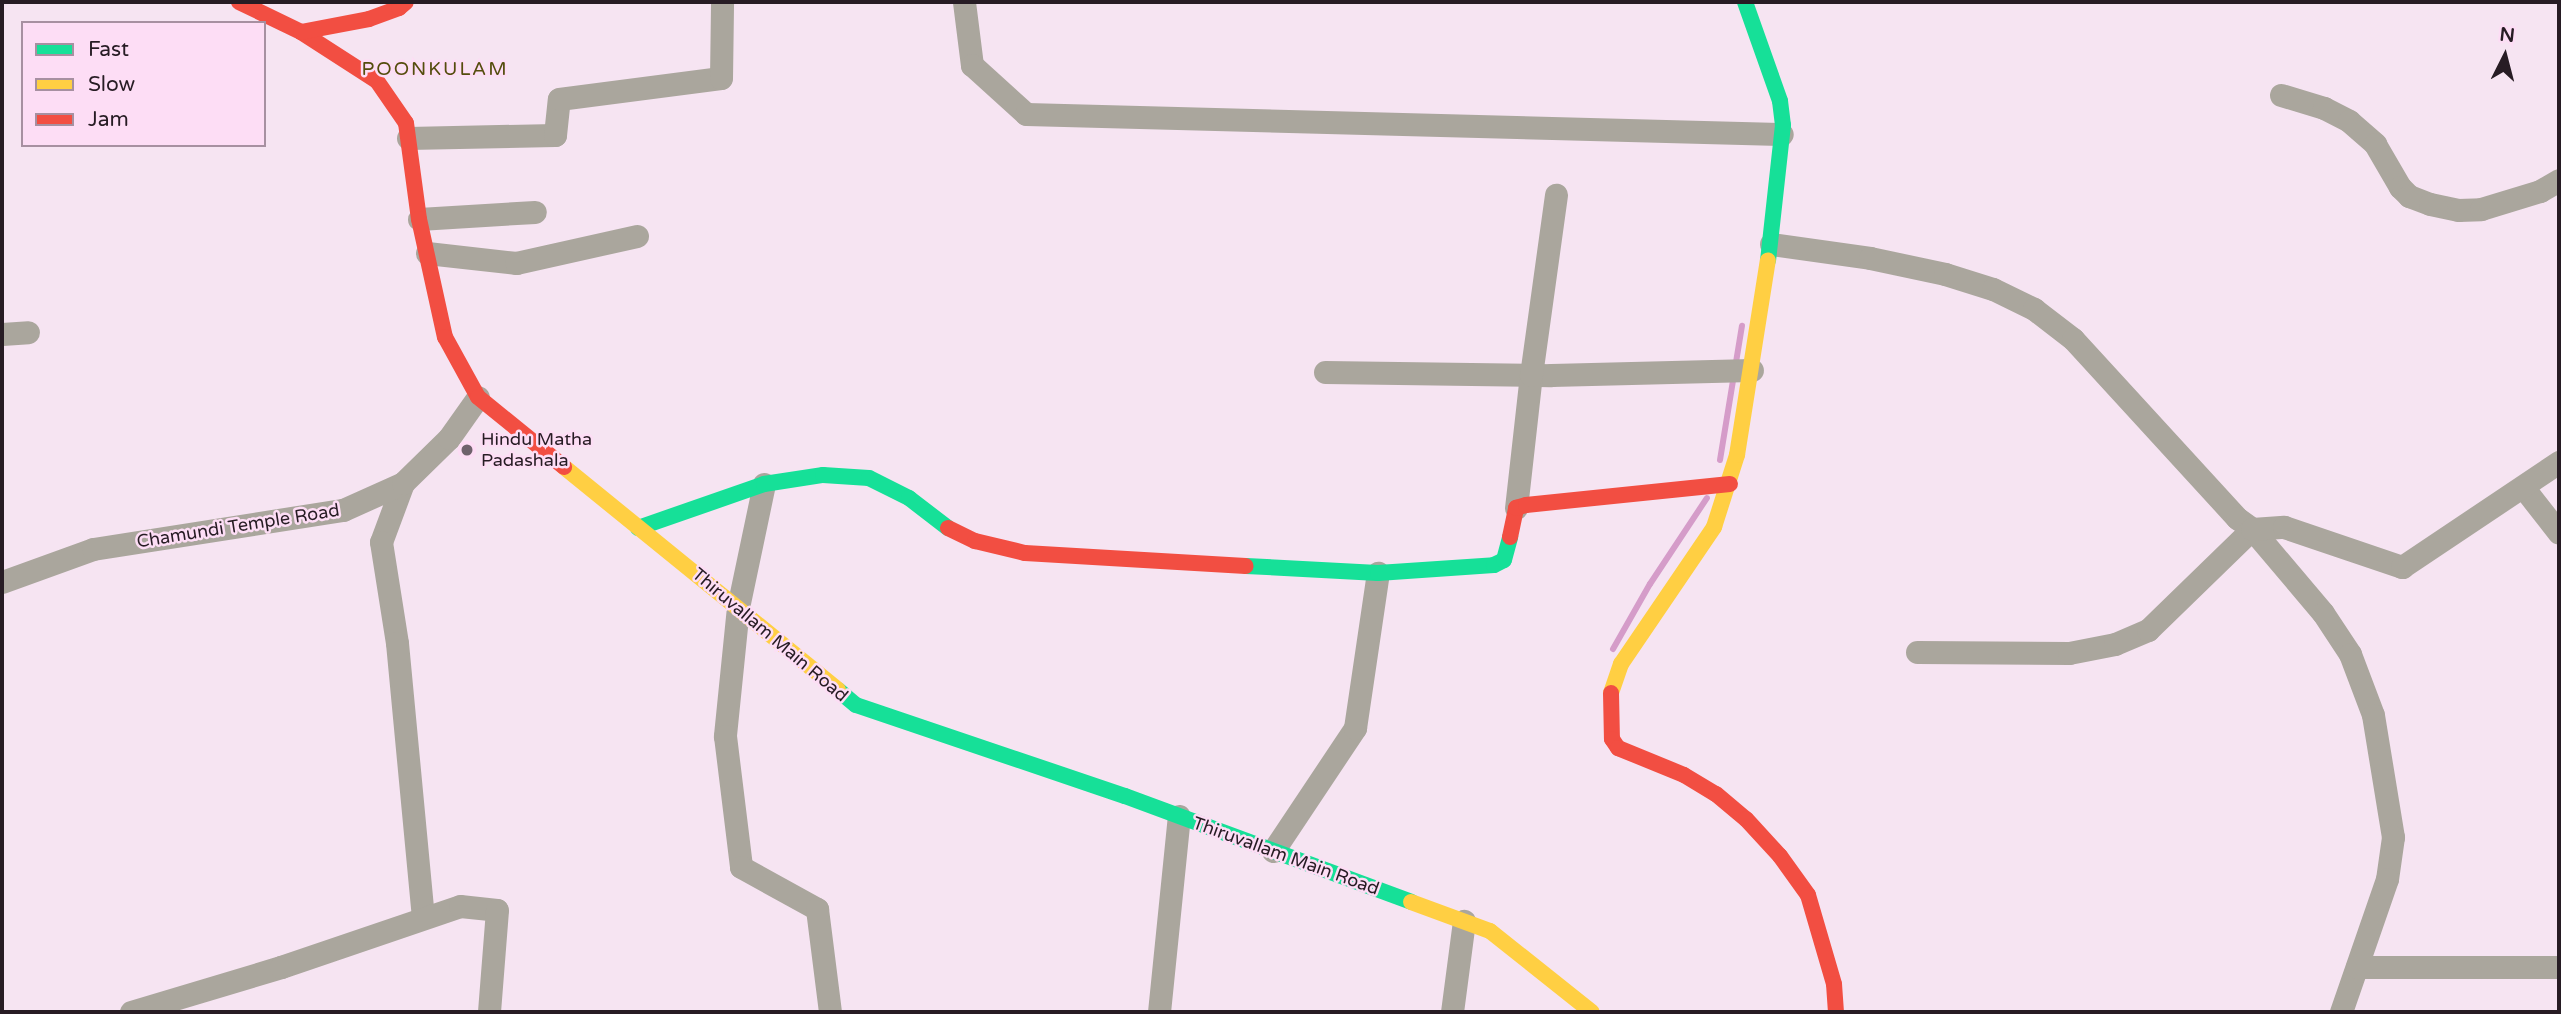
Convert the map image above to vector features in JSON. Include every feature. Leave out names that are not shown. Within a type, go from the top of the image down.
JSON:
[{"type":"street","name":"Thiruvallam Main Road","points":[[239,2],[301,32],[377,81],[406,123],[419,219],[445,337],[478,397],[856,705],[1179,816],[1490,931],[1592,1012]]},
{"type":"street","points":[[301,32],[369,19],[398,8],[406,2]]},
{"type":"street","points":[[408,138],[555,135],[559,99],[721,78],[722,2]]},
{"type":"street","points":[[964,2],[972,65],[1026,114],[1782,134]]},
{"type":"street","points":[[1745,2],[1780,101],[1782,134],[1771,244],[1752,370],[1730,484],[1714,527],[1621,664],[1609,699],[1612,738],[1618,748],[1684,775],[1716,794],[1746,820],[1780,856],[1808,895],[1834,984],[1836,1012]]},
{"type":"street","points":[[2281,95],[2324,108],[2349,121],[2375,144],[2400,187],[2409,196],[2430,204],[2458,210],[2481,209],[2540,191],[2559,180]]},
{"type":"street","points":[[638,528],[764,484],[823,475],[869,478],[909,498],[939,524],[951,530],[975,541],[1025,553],[1378,573],[1494,565],[1504,560],[1509,550],[1512,516],[1517,508],[1531,375],[1556,195]]},
{"type":"street","points":[[419,219],[535,212]]},
{"type":"street","points":[[427,253],[516,263],[637,236]]},
{"type":"street","points":[[1771,244],[1870,258],[1945,274],[1993,289],[2034,309],[2073,339],[2237,518],[2252,529],[2323,613],[2350,654],[2373,715],[2391,818],[2392,858],[2341,1012]]},
{"type":"street","points":[[2,334],[28,332]]},
{"type":"street","points":[[1325,372],[1531,375],[1752,370]]},
{"type":"street","name":"Chamundi Temple Road","points":[[2,582],[93,549],[344,510],[403,483],[449,438],[478,397]]},
{"type":"street","points":[[1917,652],[2069,653],[2115,644],[2148,630],[2252,529],[2284,527],[2402,567],[2559,462]]},
{"type":"street","points":[[403,483],[381,542],[397,642],[424,916]]},
{"type":"street","points":[[764,484],[738,607],[724,736],[741,867],[817,909],[830,1012]]},
{"type":"street","points":[[1517,508],[1730,484]]},
{"type":"street","points":[[2524,486],[2559,533]]},
{"type":"street","points":[[1273,851],[1354,728],[1378,573]]},
{"type":"street","points":[[1159,1012],[1179,816]]},
{"type":"street","points":[[131,1012],[281,967],[424,916],[460,906],[497,910],[489,1012]]},
{"type":"street","points":[[1452,1012],[1464,921]]},
{"type":"street","points":[[2357,967],[2559,967]]},
{"type":"waterway","points":[[1720,460],[1742,326]]},
{"type":"waterway","points":[[1613,649],[1650,584],[1707,498]]},
{"type":"traffic: fast","points":[[1745,2],[1780,101],[1783,125],[1768,260]]},
{"type":"traffic: fast","points":[[638,528],[764,484],[823,475],[869,478],[909,498],[948,528]]},
{"type":"traffic: fast","points":[[1246,566],[1378,573],[1494,565],[1504,560],[1510,537]]},
{"type":"traffic: fast","points":[[838,690],[856,705],[1125,796],[1411,902]]},
{"type":"traffic: slow","points":[[1611,693],[1621,664],[1714,527],[1737,455],[1768,260]]},
{"type":"traffic: slow","points":[[564,467],[838,690]]},
{"type":"traffic: slow","points":[[1411,902],[1490,931],[1592,1012]]},
{"type":"traffic: jam","points":[[239,2],[301,32],[377,81],[406,123],[419,219],[445,337],[478,397],[564,467]]},
{"type":"traffic: jam","points":[[301,32],[369,19],[399,8],[406,2]]},
{"type":"traffic: jam","points":[[1510,537],[1516,508],[1526,505],[1730,484]]},
{"type":"traffic: jam","points":[[948,528],[975,541],[1025,553],[1246,566]]},
{"type":"traffic: jam","points":[[1611,693],[1612,739],[1618,748],[1684,775],[1716,794],[1746,819],[1780,856],[1808,895],[1834,984],[1836,1012]]},
{"type":"place","name":"Hindu Matha Padashala","points":[[467,450]]},
{"type":"district","name":"POONKULAM","points":[[435,70]]}]
